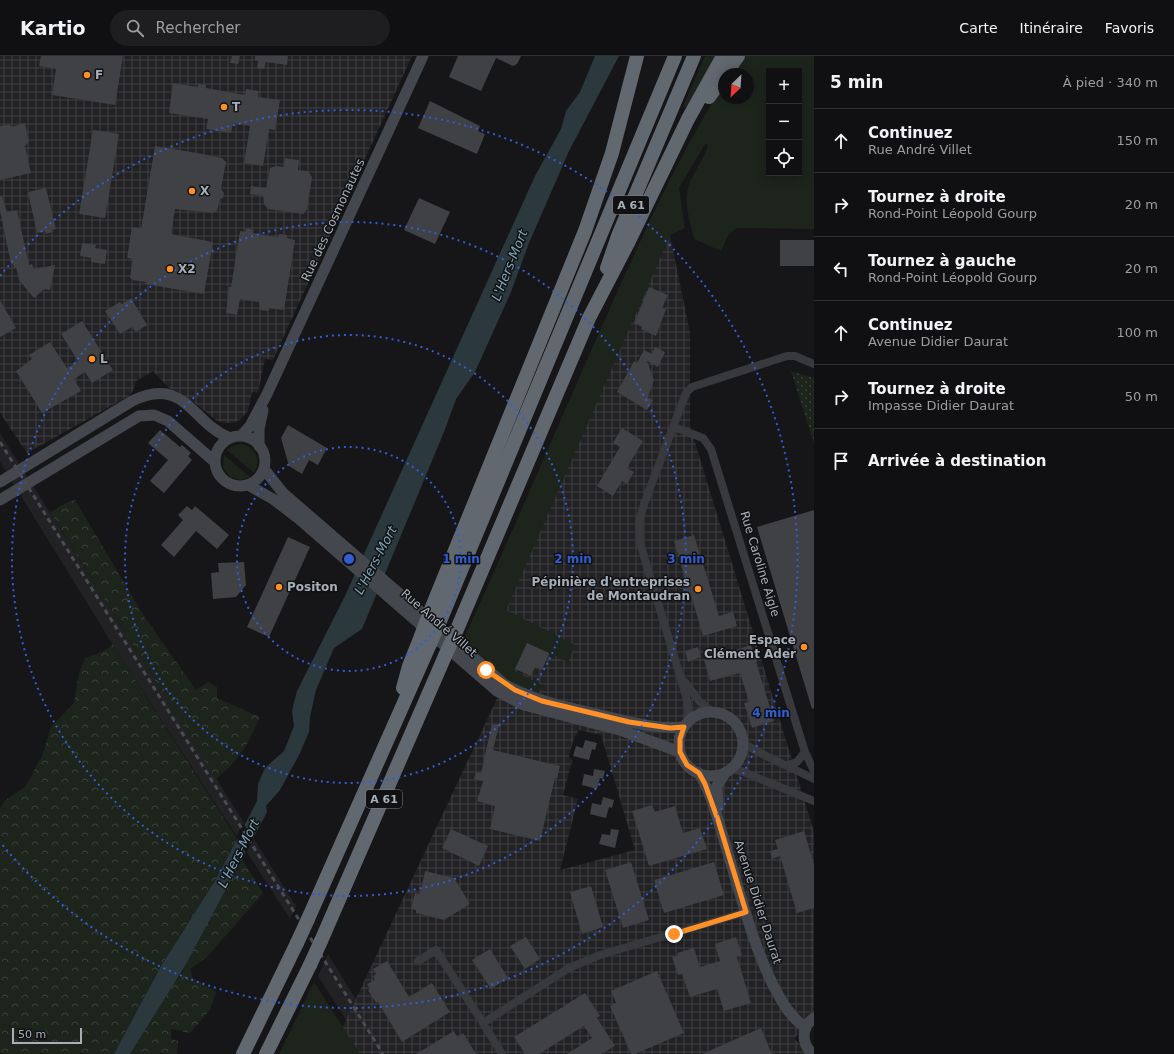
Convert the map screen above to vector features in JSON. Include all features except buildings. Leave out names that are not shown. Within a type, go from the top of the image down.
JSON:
[{"type":"highway","points":[[435,616],[585,231],[622,117],[637,56]]},
{"type":"highway","name":"A 61","points":[[243,1054],[297,943],[389,738],[435,616],[675,56]]},
{"type":"highway","name":"A 61","points":[[266,1054],[321,941],[455,634],[590,318],[618,236],[694,56]]},
{"type":"highway","points":[[590,318],[688,119],[723,56]]},
{"type":"highway","points":[[662,172],[715,87],[738,56]]},
{"type":"main road","name":"Rue des Cosmonautes","points":[[236,437],[250,426],[267,394],[423,56]]},
{"type":"main road","points":[[0,482],[122,407],[140,397],[152,394],[169,395],[184,402],[215,429],[236,437],[254,441],[259,446],[264,457],[264,469],[257,479],[248,485],[233,486],[226,483],[217,472],[214,462],[168,421],[150,415],[139,416],[130,420],[0,500]]},
{"type":"main road","name":"Rue des Cosmonautes","points":[[259,446],[259,429],[267,394]]},
{"type":"main road","points":[[214,462],[219,447],[236,437]]},
{"type":"main road","name":"Rue André Villet","points":[[264,469],[283,493],[339,547],[495,678],[515,690],[542,701],[629,722],[670,728],[687,724]]},
{"type":"main road","name":"Rue André Villet","points":[[248,485],[283,507],[339,547]]},
{"type":"main road","name":"Rue André Villet","points":[[396,596],[489,684],[510,699],[540,710],[623,731],[680,752]]},
{"type":"main road","points":[[712,712],[731,719],[740,729],[743,745],[740,759],[728,771],[712,776],[699,773],[687,765],[680,752],[680,739],[687,724],[696,716],[712,712]]},
{"type":"main road","name":"Avenue Didier Daurat","points":[[718,820],[718,786],[728,771]]},
{"type":"main road","name":"Avenue Didier Daurat","points":[[699,773],[718,820],[766,971],[784,1005],[793,1017],[806,1028]]},
{"type":"main road","points":[[809,1052],[804,1038],[806,1028],[814,1018]]},
{"type":"street","points":[[687,724],[689,706],[640,543],[639,523],[644,504],[686,394],[692,387],[703,382],[787,356],[795,356],[814,364]]},
{"type":"street","name":"Rue Caroline Aigle","points":[[674,427],[703,438],[711,449],[805,752],[814,771]]},
{"type":"street","points":[[677,667],[690,690],[712,712]]},
{"type":"street","points":[[743,745],[788,765],[814,779]]},
{"type":"street","points":[[788,765],[801,759],[805,752]]},
{"type":"street","points":[[728,771],[741,771],[813,802]]},
{"type":"street","points":[[483,1023],[569,968],[600,955],[746,912]]},
{"type":"street","points":[[418,961],[436,950],[502,1054]]},
{"type":"shaded area","points":[[0,56],[412,56],[273,360],[265,359],[258,393],[252,392],[248,411],[241,419],[233,423],[224,423],[216,420],[192,401],[169,388],[153,371],[136,381],[133,391],[129,396],[27,453],[0,413]]},
{"type":"shaded area","points":[[670,235],[690,333],[690,426],[814,832],[814,1015],[794,1039],[813,1054],[330,1054],[509,673],[488,649]],"holes":[[[579,730],[601,735],[635,850],[560,870],[578,799],[563,795],[572,761],[569,756],[573,741]]]},
{"type":"shaded area","points":[[0,433],[296,906],[290,919],[113,645],[0,462]]},
{"type":"shaded area","points":[[328,954],[390,1054],[368,1054],[318,976]]},
{"type":"green space","points":[[705,56],[716,56],[686,108],[683,106]]},
{"type":"green space","points":[[746,56],[814,56],[814,229],[737,228],[729,234],[721,251],[694,239],[688,213],[687,193],[690,182],[708,145],[705,144],[679,188],[685,228],[670,235],[506,610],[575,645],[568,662],[527,643],[514,671],[542,685],[538,696],[513,686],[465,645],[465,636],[649,222],[677,166],[718,94],[718,104],[754,104],[754,68],[737,68]]},
{"type":"green space","points":[[791,371],[814,378],[814,444]]},
{"type":"green space","points":[[241,444],[246,445],[256,454],[257,463],[254,473],[227,450],[232,446]]},
{"type":"green space","points":[[224,455],[250,477],[241,480],[230,477],[223,467]]},
{"type":"green space","points":[[75,500],[144,616],[196,690],[208,682],[217,687],[217,698],[260,717],[238,758],[216,779],[50,512],[68,502]]},
{"type":"green space","points":[[113,645],[237,839],[216,879],[161,966],[114,1054],[0,1054],[0,808],[4,801],[25,787],[42,756],[51,727],[74,703],[79,673],[85,658],[97,654]]},
{"type":"green space","points":[[241,858],[263,893],[207,957],[190,969],[193,978],[216,992],[210,1010],[190,1033],[171,1029],[171,1039],[178,1041],[177,1054],[130,1054],[173,983],[181,976]]},
{"type":"green space","points":[[314,982],[360,1054],[279,1054]]},
{"type":"water","name":"L'Hers-Mort","points":[[595,56],[619,56],[569,151],[529,243],[511,292],[475,372],[456,399],[444,432],[362,629],[334,648],[316,690],[310,717],[309,732],[299,755],[280,790],[266,806],[267,812],[185,966],[130,1054],[114,1054],[161,966],[216,879],[257,801],[258,784],[265,768],[284,751],[294,726],[292,711],[297,691],[345,596],[535,176],[561,129],[566,111],[580,92]]},
{"type":"pier","points":[[243,823],[254,840],[246,853],[236,837]]},
{"type":"railway","points":[[0,442],[383,1054]]},
{"type":"place","name":"F","points":[[87,75]]},
{"type":"place","name":"T","points":[[224,107]]},
{"type":"place","name":"X","points":[[192,191]]},
{"type":"place","name":"X2","points":[[170,269]]},
{"type":"place","name":"L","points":[[92,359]]},
{"type":"place","name":"Positon","points":[[279,587]]},
{"type":"place","name":"Pépinière d'entreprises de Montaudran","points":[[698,589]]},
{"type":"place","name":"Espace Clément Ader","points":[[804,647]]},
{"type":"route","points":[[486,670],[504,684],[527,696],[542,701],[629,722],[670,728],[684,727],[680,739],[680,752],[687,765],[699,773],[705,784],[718,820],[746,912],[674,934]]}]
